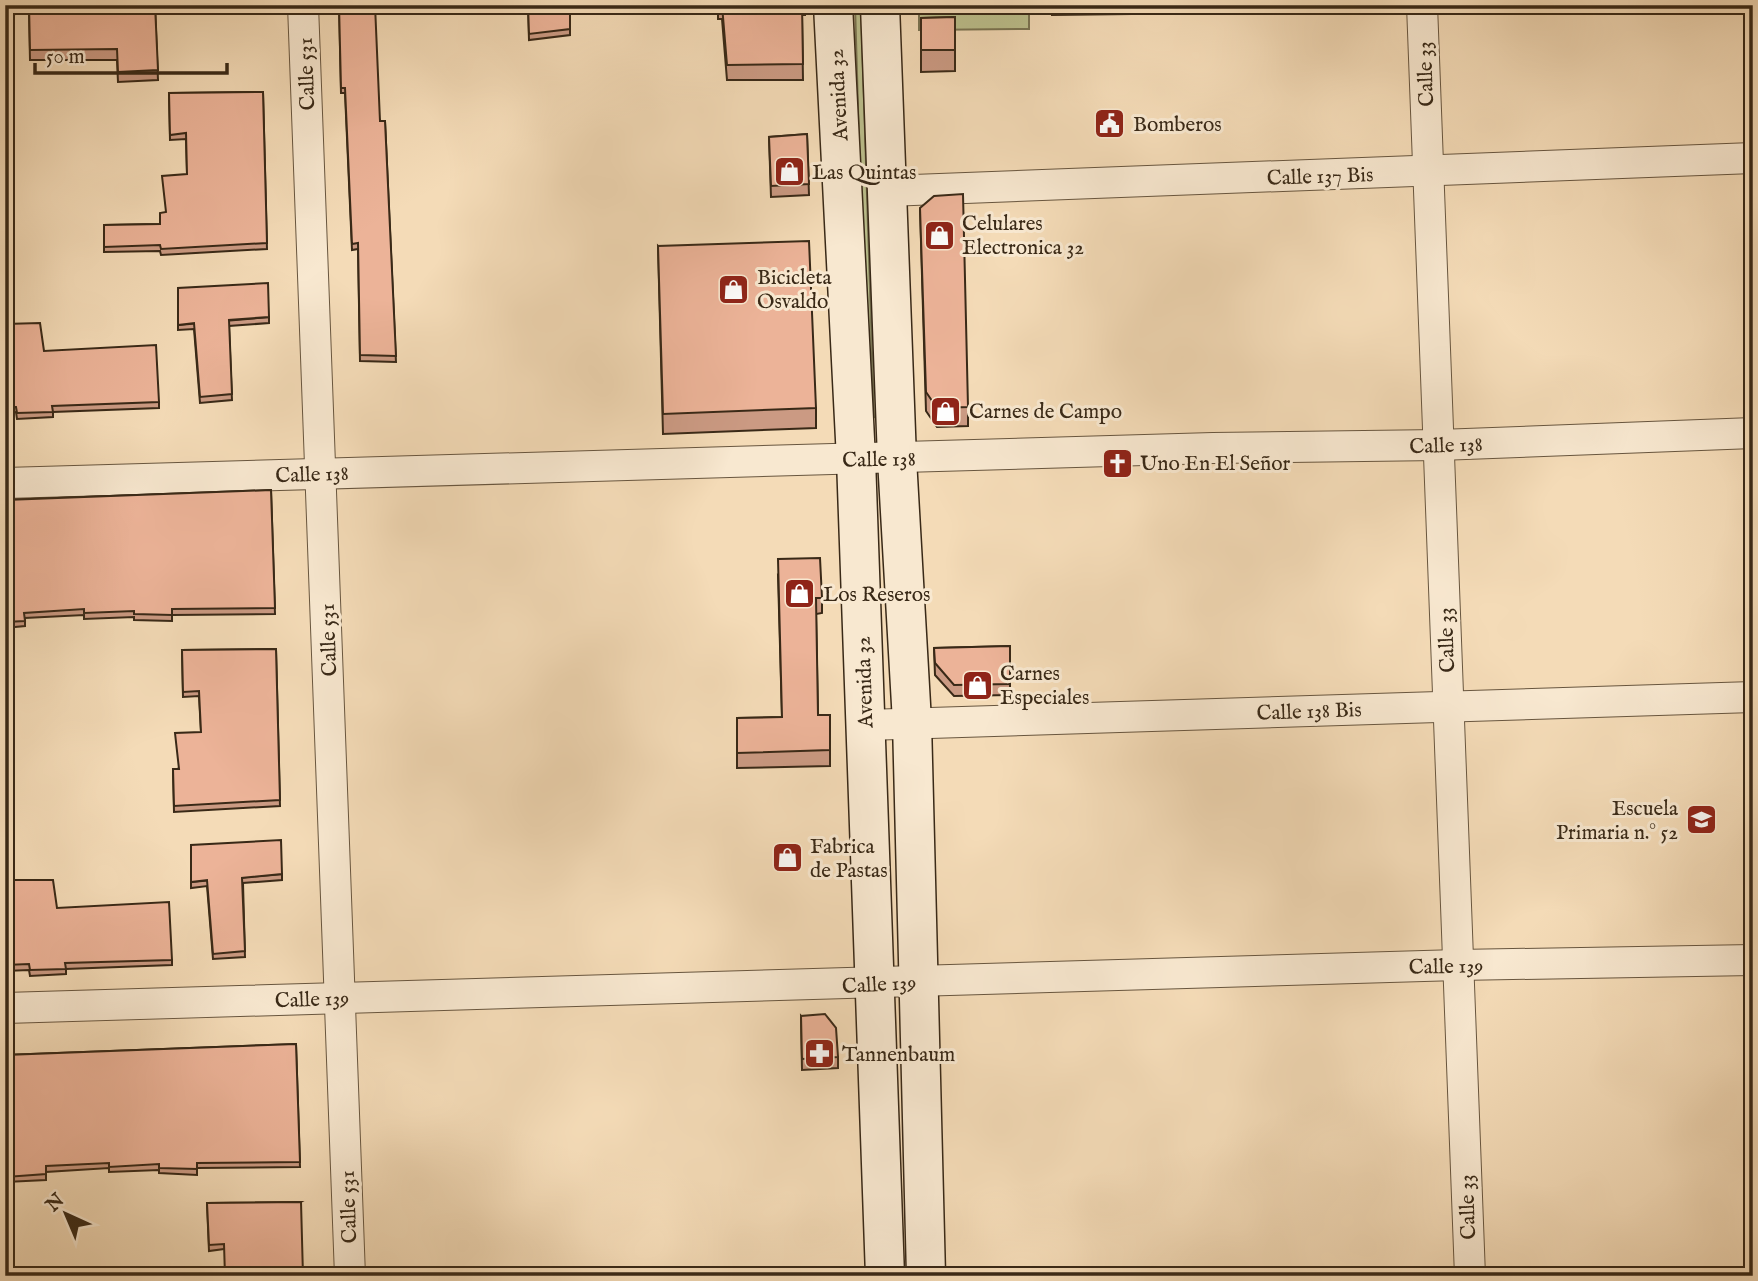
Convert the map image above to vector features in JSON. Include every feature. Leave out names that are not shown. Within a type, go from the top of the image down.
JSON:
[{"type":"main road","name":"Avenida 32","points":[[833,5],[856,459],[885,1276]]},
{"type":"main road","points":[[880,5],[897,459],[912,722],[926,1276]]},
{"type":"street","name":"Calle 531","points":[[303,5],[350,1276]]},
{"type":"street","name":"Calle 33","points":[[1422,5],[1470,1276]]},
{"type":"street","name":"Calle 137 Bis","points":[[887,191],[1753,158]]},
{"type":"street","name":"Calle 138","points":[[5,483],[1213,448],[1439,445],[1753,433]]},
{"type":"street","name":"Calle 138 Bis","points":[[866,725],[1753,697]]},
{"type":"street","name":"Calle 139","points":[[5,1008],[875,985],[1458,965],[1753,960]]},
{"type":"green space","points":[[855,5],[861,5],[874,417],[867,416]]},
{"type":"green space","points":[[919,5],[1029,5],[1029,29],[919,30]]},
{"type":"building","points":[[29,5],[155,5],[158,70],[118,72],[117,49],[30,50]]},
{"type":"building","points":[[339,5],[375,5],[380,121],[385,121],[396,356],[360,355],[358,243],[352,244],[345,88],[341,88]]},
{"type":"building","points":[[528,5],[570,5],[570,29],[529,34]]},
{"type":"building","points":[[722,5],[802,5],[803,64],[727,65]]},
{"type":"building","points":[[955,17],[955,50],[921,50],[921,18]]},
{"type":"building","points":[[10,72],[13,130],[5,130],[5,73]]},
{"type":"building","points":[[263,92],[267,243],[161,249],[160,245],[104,247],[104,225],[160,224],[160,213],[166,212],[162,176],[187,174],[186,133],[170,135],[169,93]]},
{"type":"building","name":"Las Quintas","points":[[807,134],[809,184],[771,186],[769,137]]},
{"type":"building","points":[[963,194],[968,407],[937,408],[926,392],[920,208],[934,196]]},
{"type":"building","points":[[809,241],[816,408],[663,414],[658,246]]},
{"type":"building","points":[[268,283],[269,317],[229,320],[232,394],[200,397],[194,323],[178,325],[178,288]]},
{"type":"building","points":[[40,323],[44,351],[156,345],[159,402],[52,406],[53,412],[17,413],[16,407],[5,407],[5,324]]},
{"type":"building","points":[[271,490],[275,608],[172,609],[172,615],[134,614],[134,611],[84,613],[84,609],[24,613],[25,621],[5,622],[5,500]]},
{"type":"building","points":[[820,558],[822,598],[816,598],[818,715],[830,715],[830,750],[737,753],[737,718],[782,717],[778,559]]},
{"type":"building","name":"Carnes Especiales","points":[[1010,646],[1010,684],[954,685],[935,663],[934,648]]},
{"type":"building","points":[[276,649],[280,800],[174,806],[173,769],[179,769],[175,733],[201,732],[199,691],[183,692],[182,650]]},
{"type":"building","points":[[281,840],[282,874],[242,878],[245,951],[213,954],[207,880],[191,882],[191,845]]},
{"type":"building","points":[[5,862],[10,862],[11,880],[53,880],[57,908],[169,902],[172,960],[65,963],[66,969],[30,970],[29,964],[5,965]]},
{"type":"building","name":"Tannenbaum","points":[[825,1014],[836,1028],[838,1057],[802,1059],[801,1016]]},
{"type":"building","points":[[296,1044],[300,1162],[197,1163],[197,1169],[159,1168],[159,1164],[109,1167],[109,1163],[46,1166],[46,1174],[6,1177],[5,1055]]},
{"type":"building","points":[[301,1202],[303,1276],[225,1276],[224,1244],[209,1245],[207,1203]]},
{"type":"place","name":"Bomberos","points":[[1110,124]]},
{"type":"place","name":"Las Quintas","points":[[789,172]]},
{"type":"place","name":"Celulares Electronica 32","points":[[939,235]]},
{"type":"place","name":"Bicicleta Osvaldo","points":[[734,289]]},
{"type":"place","name":"Carnes de Campo","points":[[946,411]]},
{"type":"place","name":"Uno En El Señor","points":[[1117,463]]},
{"type":"place","name":"Los Reseros","points":[[800,594]]},
{"type":"place","name":"Carnes Especiales","points":[[977,685]]},
{"type":"place","name":"Escuela Primaria n.° 52","points":[[1701,820]]},
{"type":"place","name":"Fabrica de Pastas","points":[[787,858]]},
{"type":"place","name":"Tannenbaum","points":[[819,1054]]}]
